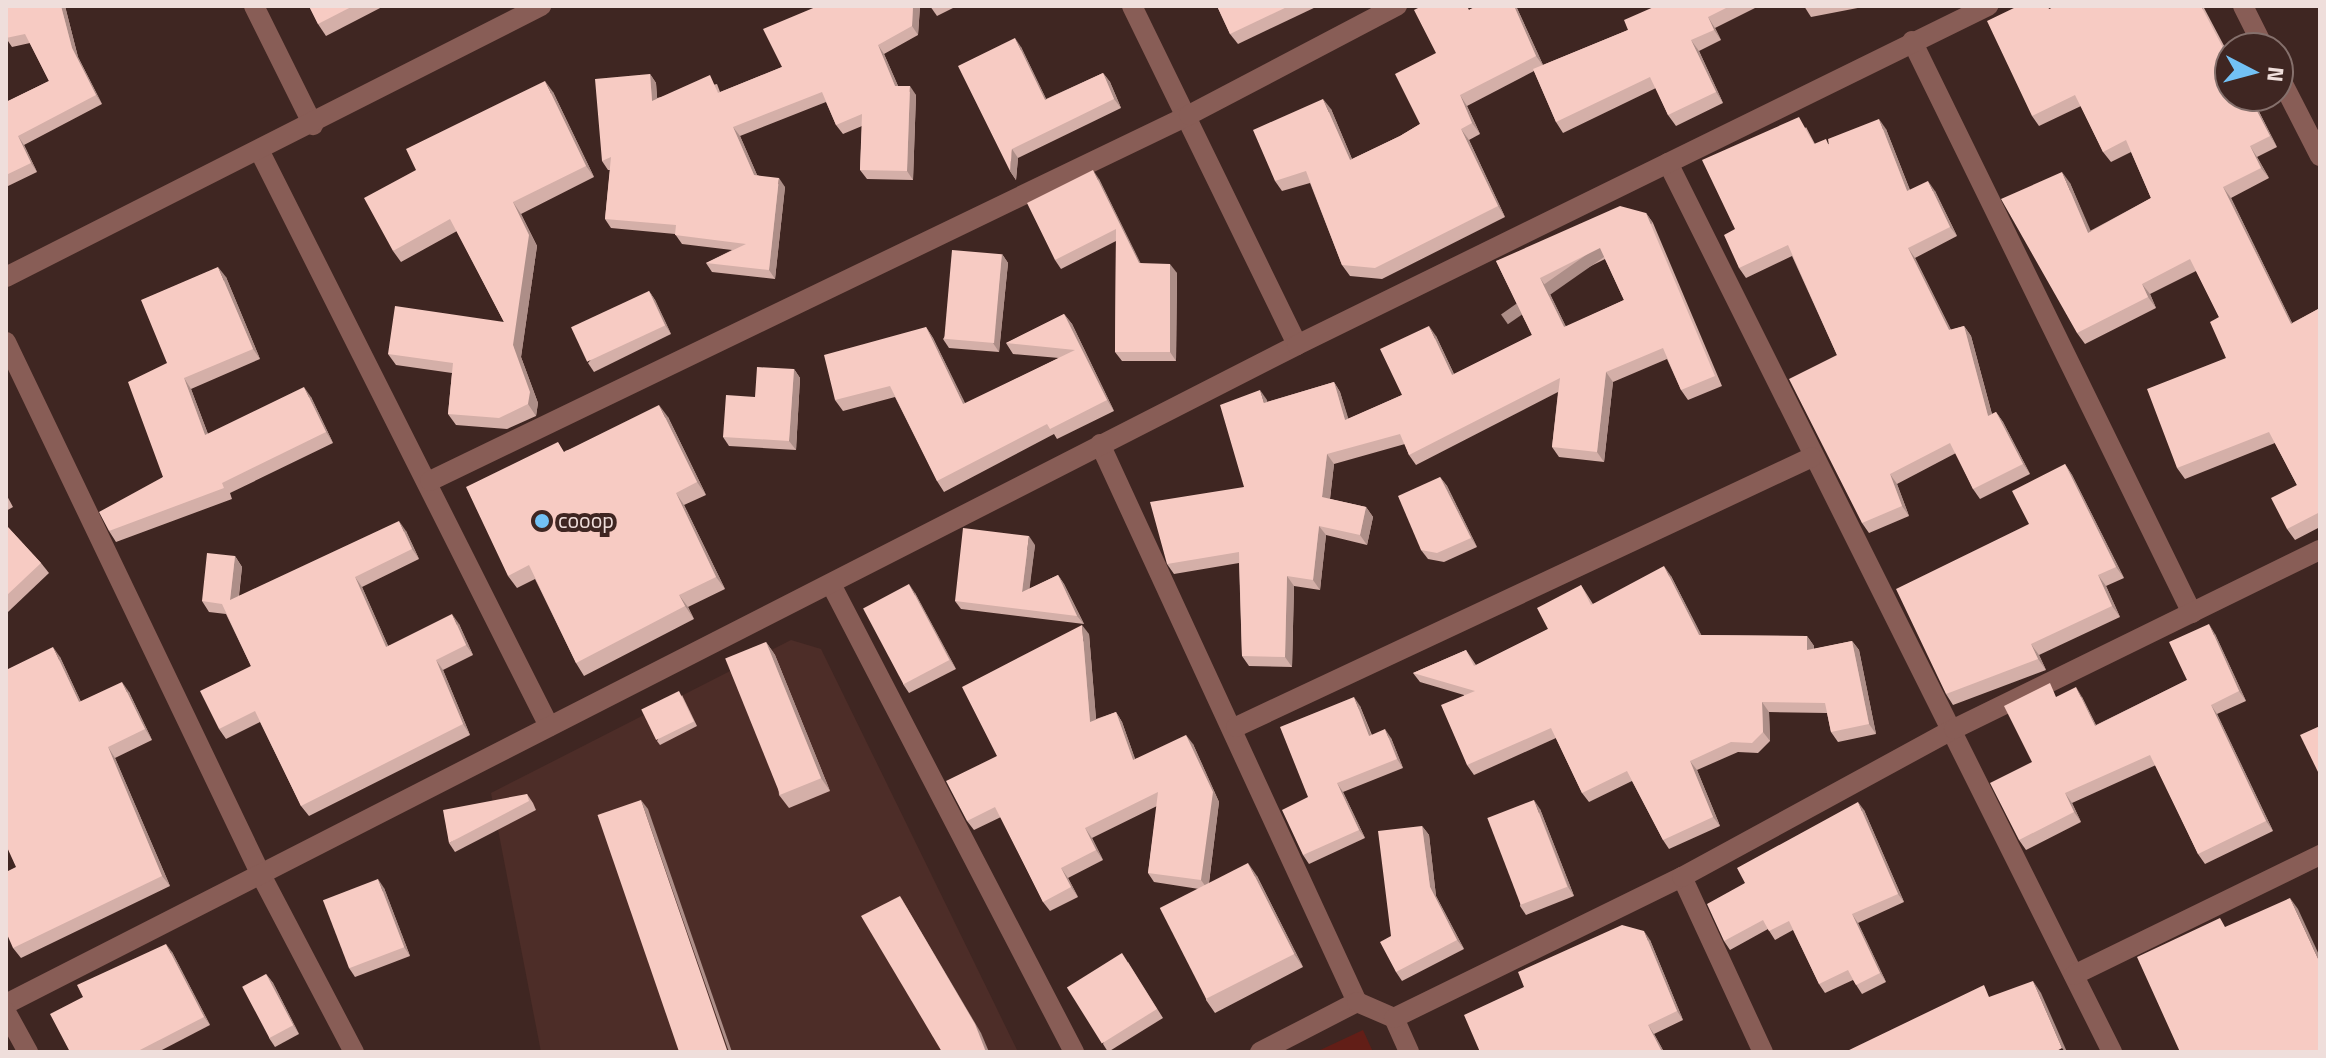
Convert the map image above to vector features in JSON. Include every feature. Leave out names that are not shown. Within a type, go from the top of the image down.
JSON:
[{"type":"street","points":[[254,6],[313,125]]},
{"type":"street","points":[[6,277],[260,152],[541,6]]},
{"type":"street","points":[[1132,6],[1189,115],[1297,345]]},
{"type":"street","points":[[430,481],[1189,115],[1397,6]]},
{"type":"street","points":[[1941,6],[1950,25]]},
{"type":"street","points":[[6,1004],[549,726],[833,588],[1100,444],[1988,6]]},
{"type":"street","points":[[2243,6],[2256,32]]},
{"type":"street","points":[[1912,41],[2192,613]]},
{"type":"street","points":[[2294,105],[2320,156]]},
{"type":"street","points":[[260,152],[430,481],[549,726]]},
{"type":"street","points":[[1668,163],[1812,457],[1954,729],[2112,1052]]},
{"type":"street","points":[[6,342],[261,875],[354,1052]]},
{"type":"street","points":[[1100,444],[1236,727],[1357,1002],[1394,1018],[1409,1052]]},
{"type":"street","points":[[1236,727],[1812,457]]},
{"type":"street","points":[[1394,1018],[1682,877],[1954,729],[2320,550]]},
{"type":"street","points":[[833,588],[1074,1052]]},
{"type":"street","points":[[2074,975],[2320,855]]},
{"type":"street","points":[[1682,877],[1763,1052]]},
{"type":"street","points":[[1260,1052],[1357,1002]]},
{"type":"street","points":[[6,1012],[28,1052]]},
{"type":"shaded area","points":[[791,640],[821,649],[1018,1052],[541,1052],[491,793]]},
{"type":"shaded area","points":[[1363,1030],[1373,1052],[1316,1052]]},
{"type":"building","points":[[6,6],[61,6],[72,48],[96,95],[18,136],[31,163],[6,175],[6,102],[49,81],[25,34],[6,38]]},
{"type":"building","points":[[309,6],[353,6],[318,24]]},
{"type":"building","points":[[818,6],[913,6],[912,26],[878,45],[895,86],[910,86],[907,171],[860,170],[862,114],[836,125],[822,92],[733,127],[754,175],[779,178],[769,270],[706,263],[746,244],[675,235],[676,225],[605,219],[611,157],[602,161],[595,79],[650,74],[652,101],[710,75],[718,93],[782,67],[763,29]]},
{"type":"building","points":[[1217,6],[1289,6],[1230,34]]},
{"type":"building","points":[[1422,6],[1467,6],[1469,10],[1476,6],[1514,6],[1536,56],[1460,95],[1472,123],[1461,129],[1498,206],[1375,268],[1342,265],[1306,171],[1275,181],[1253,130],[1323,99],[1350,160],[1420,124],[1395,74],[1436,53],[1414,10]]},
{"type":"building","points":[[1656,6],[1730,6],[1708,17],[1714,30],[1691,40],[1716,92],[1668,115],[1650,77],[1556,122],[1533,69],[1628,30],[1624,20]]},
{"type":"building","points":[[2018,6],[2048,6],[2049,9],[2057,6],[2201,6],[2215,32],[2214,112],[2257,112],[2270,136],[2250,146],[2261,168],[2223,187],[2291,324],[2320,308],[2320,512],[2287,529],[2271,498],[2297,485],[2269,432],[2177,468],[2147,389],[2226,358],[2210,322],[2219,317],[2190,259],[2142,284],[2148,297],[2077,333],[2001,199],[2062,172],[2088,233],[2151,198],[2126,140],[2103,152],[2075,95],[2032,116],[1987,21]]},
{"type":"building","points":[[1015,38],[1045,100],[1103,73],[1114,99],[1012,149],[1010,171],[958,66]]},
{"type":"building","points":[[545,81],[586,166],[513,202],[529,235],[513,345],[530,392],[528,404],[499,418],[448,414],[453,363],[388,354],[395,306],[504,322],[450,219],[393,251],[364,198],[416,170],[406,149]]},
{"type":"building","points":[[1799,117],[1814,144],[1826,139],[1829,146],[1828,139],[1879,119],[1907,191],[1928,181],[1950,227],[1908,248],[1949,330],[1964,326],[1988,416],[1996,412],[2023,464],[1973,489],[1950,443],[1890,474],[1902,506],[1862,523],[1789,379],[1837,355],[1788,245],[1739,268],[1724,235],[1735,229],[1702,160]]},
{"type":"building","points":[[1093,170],[1139,263],[1170,264],[1170,352],[1115,352],[1116,229],[1055,260],[1027,203]]},
{"type":"building","points":[[1620,206],[1646,213],[1715,376],[1681,390],[1663,348],[1606,372],[1597,452],[1552,447],[1560,378],[1409,455],[1400,434],[1327,454],[1322,497],[1366,507],[1360,535],[1319,526],[1313,580],[1287,576],[1285,657],[1242,656],[1239,552],[1167,564],[1150,502],[1244,487],[1220,405],[1260,390],[1264,403],[1334,382],[1345,420],[1402,395],[1380,349],[1429,326],[1452,375],[1532,335],[1496,261]],"holes":[[[1600,248],[1624,300],[1564,327],[1540,278]]]},
{"type":"building","points":[[952,250],[1002,254],[994,343],[944,339]]},
{"type":"building","points":[[218,267],[253,349],[184,378],[205,435],[304,387],[326,432],[222,483],[224,488],[109,531],[99,512],[163,477],[128,382],[167,363],[141,300]]},
{"type":"building","points":[[649,291],[665,325],[587,362],[571,327]]},
{"type":"building","points":[[1064,314],[1107,400],[1050,429],[1047,424],[937,481],[890,386],[835,400],[824,355],[926,327],[963,404],[1075,350],[1006,343]]},
{"type":"building","points":[[757,367],[794,369],[789,441],[723,437],[726,395],[755,397]]},
{"type":"building","points":[[659,405],[697,482],[676,493],[716,577],[679,595],[685,606],[576,663],[529,565],[508,576],[466,487],[558,442],[564,452]]},
{"type":"building","points":[[2065,464],[2116,567],[2098,575],[2112,606],[2031,644],[2038,659],[1946,694],[1896,589],[2029,524],[2012,491]]},
{"type":"building","points":[[1440,477],[1471,538],[1437,553],[1421,550],[1398,496]]},
{"type":"building","points":[[399,521],[412,549],[355,577],[386,647],[452,614],[466,645],[436,660],[463,724],[301,806],[255,711],[219,729],[200,691],[251,666],[222,604],[202,601],[207,553],[235,556],[230,600]]},
{"type":"building","points":[[6,525],[41,563],[6,596]]},
{"type":"building","points":[[963,528],[1029,536],[1022,592],[1058,575],[1077,616],[955,601]]},
{"type":"building","points":[[1664,566],[1699,635],[1807,636],[1807,650],[1852,641],[1869,724],[1831,732],[1825,703],[1762,702],[1763,732],[1752,743],[1731,742],[1690,761],[1713,817],[1663,840],[1627,771],[1582,793],[1551,728],[1467,765],[1441,705],[1475,691],[1413,673],[1466,650],[1474,666],[1548,629],[1537,608],[1581,585],[1591,605]]},
{"type":"building","points":[[909,584],[949,660],[903,684],[863,608]]},
{"type":"building","points":[[2209,624],[2239,691],[2211,705],[2266,821],[2198,854],[2150,755],[2065,793],[2074,812],[2019,840],[1990,783],[2032,762],[2004,706],[2050,683],[2056,697],[2076,687],[2095,726],[2187,680],[2169,642]]},
{"type":"building","points":[[1082,625],[1090,722],[1116,712],[1133,760],[1186,735],[1213,792],[1201,880],[1148,873],[1158,792],[1085,828],[1096,850],[1061,868],[1071,887],[1043,902],[995,807],[967,821],[946,781],[997,756],[962,687]]},
{"type":"building","points":[[766,642],[821,778],[780,795],[725,658]]},
{"type":"building","points":[[53,647],[79,702],[122,682],[145,729],[108,747],[162,876],[13,948],[6,932],[6,872],[16,867],[6,845],[6,670]]},
{"type":"building","points":[[679,691],[694,722],[656,740],[641,709]]},
{"type":"building","points":[[1354,697],[1369,736],[1385,729],[1397,759],[1337,783],[1359,830],[1303,855],[1282,810],[1308,797],[1280,727]]},
{"type":"building","points":[[2320,726],[2320,776],[2300,735]]},
{"type":"building","points":[[527,794],[529,801],[449,843],[443,810]]},
{"type":"building","points":[[641,800],[728,1052],[679,1052],[598,815]]},
{"type":"building","points":[[1534,800],[1567,887],[1521,905],[1487,818]]},
{"type":"building","points":[[1858,802],[1898,894],[1852,914],[1880,973],[1856,985],[1848,970],[1819,984],[1789,921],[1769,931],[1763,920],[1724,941],[1707,904],[1745,883],[1737,868]]},
{"type":"building","points":[[1422,826],[1430,887],[1457,940],[1396,972],[1380,942],[1391,936],[1378,831]]},
{"type":"building","points":[[1248,863],[1294,954],[1206,999],[1160,908]]},
{"type":"building","points":[[378,879],[404,947],[349,968],[323,900]]},
{"type":"building","points":[[900,896],[975,1024],[986,1052],[942,1052],[861,916]]},
{"type":"building","points":[[2290,898],[2320,963],[2320,1052],[2180,1052],[2137,957],[2220,918],[2225,927]]},
{"type":"building","points":[[1622,925],[1644,931],[1677,1011],[1648,1025],[1662,1052],[1480,1052],[1464,1015],[1524,987],[1518,972]]},
{"type":"building","points":[[166,944],[204,1017],[136,1052],[70,1052],[50,1014],[83,997],[77,985]]},
{"type":"building","points":[[1122,953],[1157,1009],[1102,1043],[1067,987]]},
{"type":"building","points":[[266,974],[293,1025],[269,1038],[242,987]]},
{"type":"building","points":[[2033,981],[2062,1048],[2055,1052],[1845,1052],[1984,985],[1989,997]]},
{"type":"place","name":"cooop","points":[[542,521]]}]
